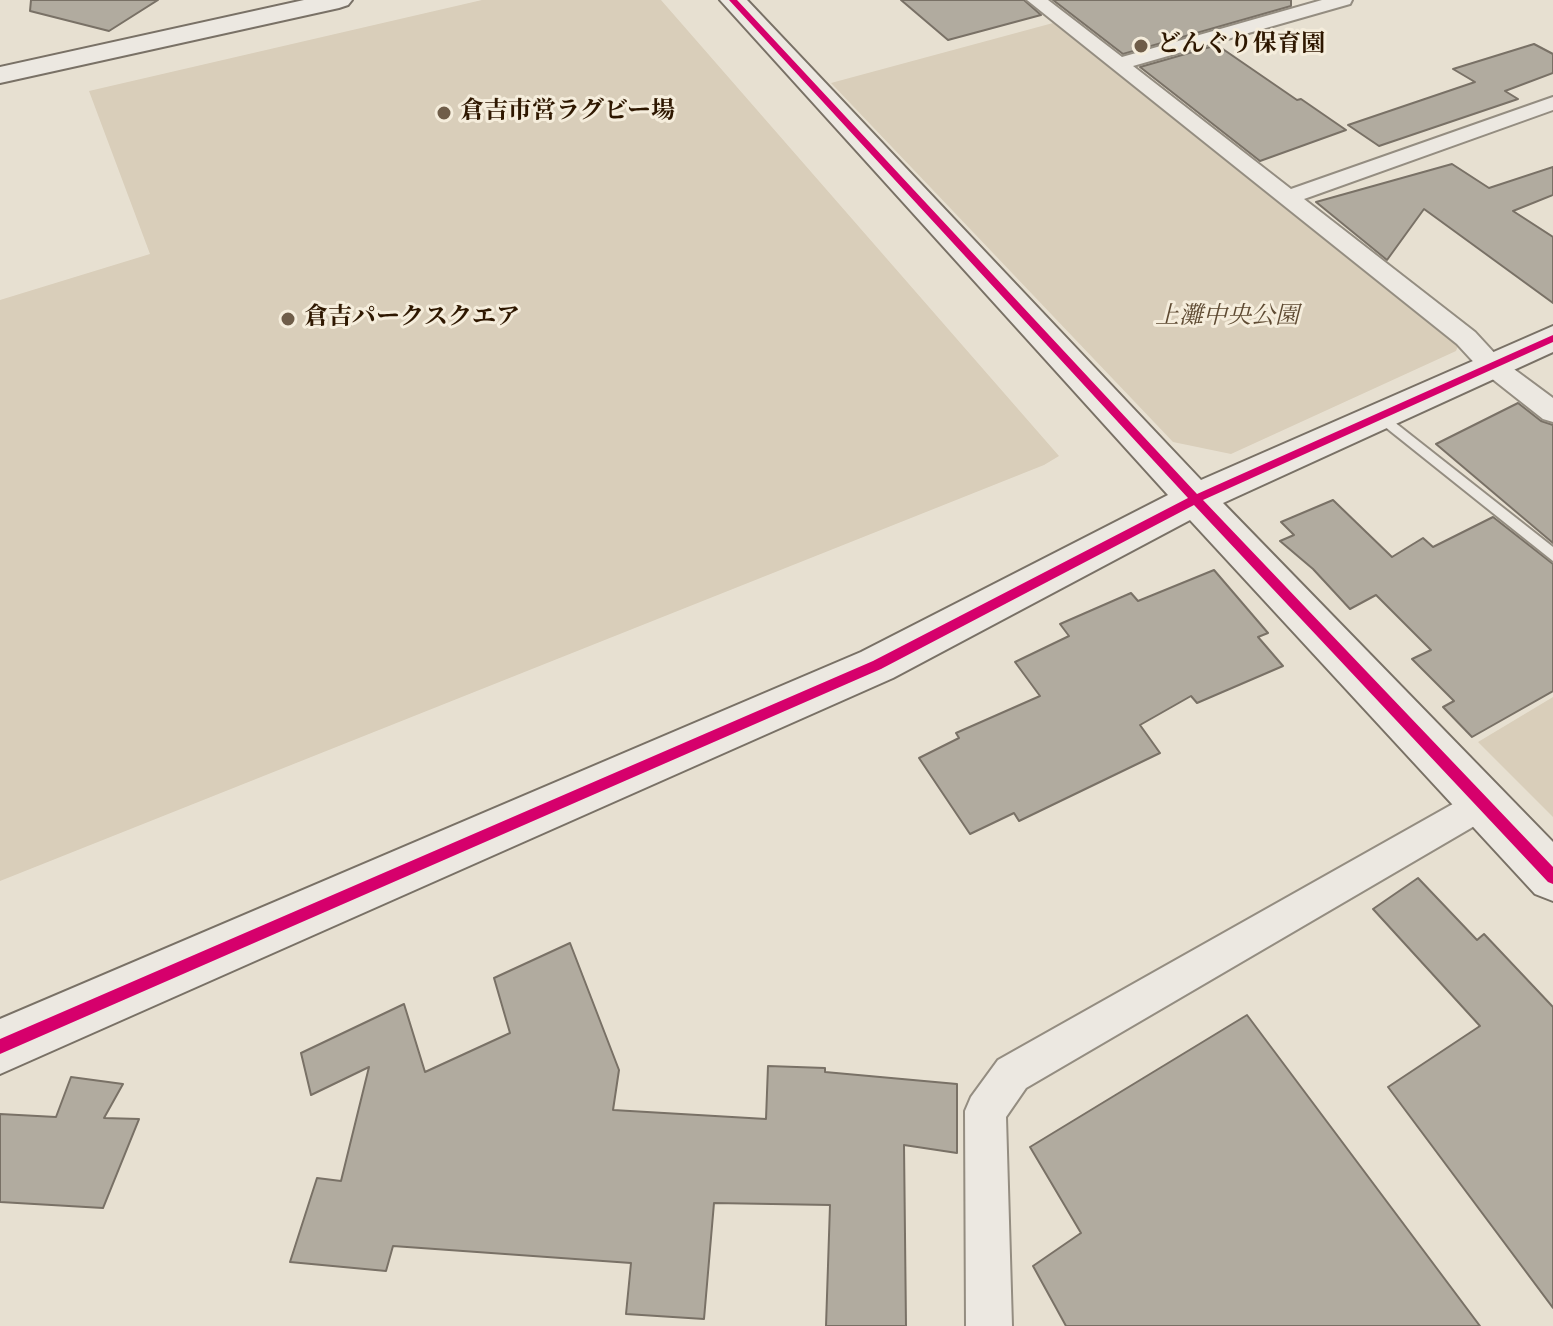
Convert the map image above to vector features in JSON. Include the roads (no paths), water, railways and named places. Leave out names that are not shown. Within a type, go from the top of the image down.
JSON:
[{"type":"street","points":[[0,75],[339,0]]},
{"type":"street","points":[[733,0],[1195,499],[1553,877]]},
{"type":"street","points":[[1036,0],[1290,197],[1466,338],[1490,364],[1553,412]]},
{"type":"street","points":[[1120,64],[1343,0]]},
{"type":"street","points":[[1290,197],[1553,103]]},
{"type":"street","points":[[0,1047],[877,665],[1195,499],[1553,338]]},
{"type":"street","points":[[989,1326],[985,1111],[1012,1074],[1483,803]]},
{"type":"lane","points":[[1379,415],[1553,555]]},
{"type":"place","name":"どんぐり保育園","points":[[1141,46]]},
{"type":"place","name":"倉吉市営ラグビー場","points":[[444,113]]},
{"type":"place","name":"倉吉パークスクエア","points":[[288,319]]},
{"type":"park label","name":"上灘中央公園","points":[[1227,318]]}]
